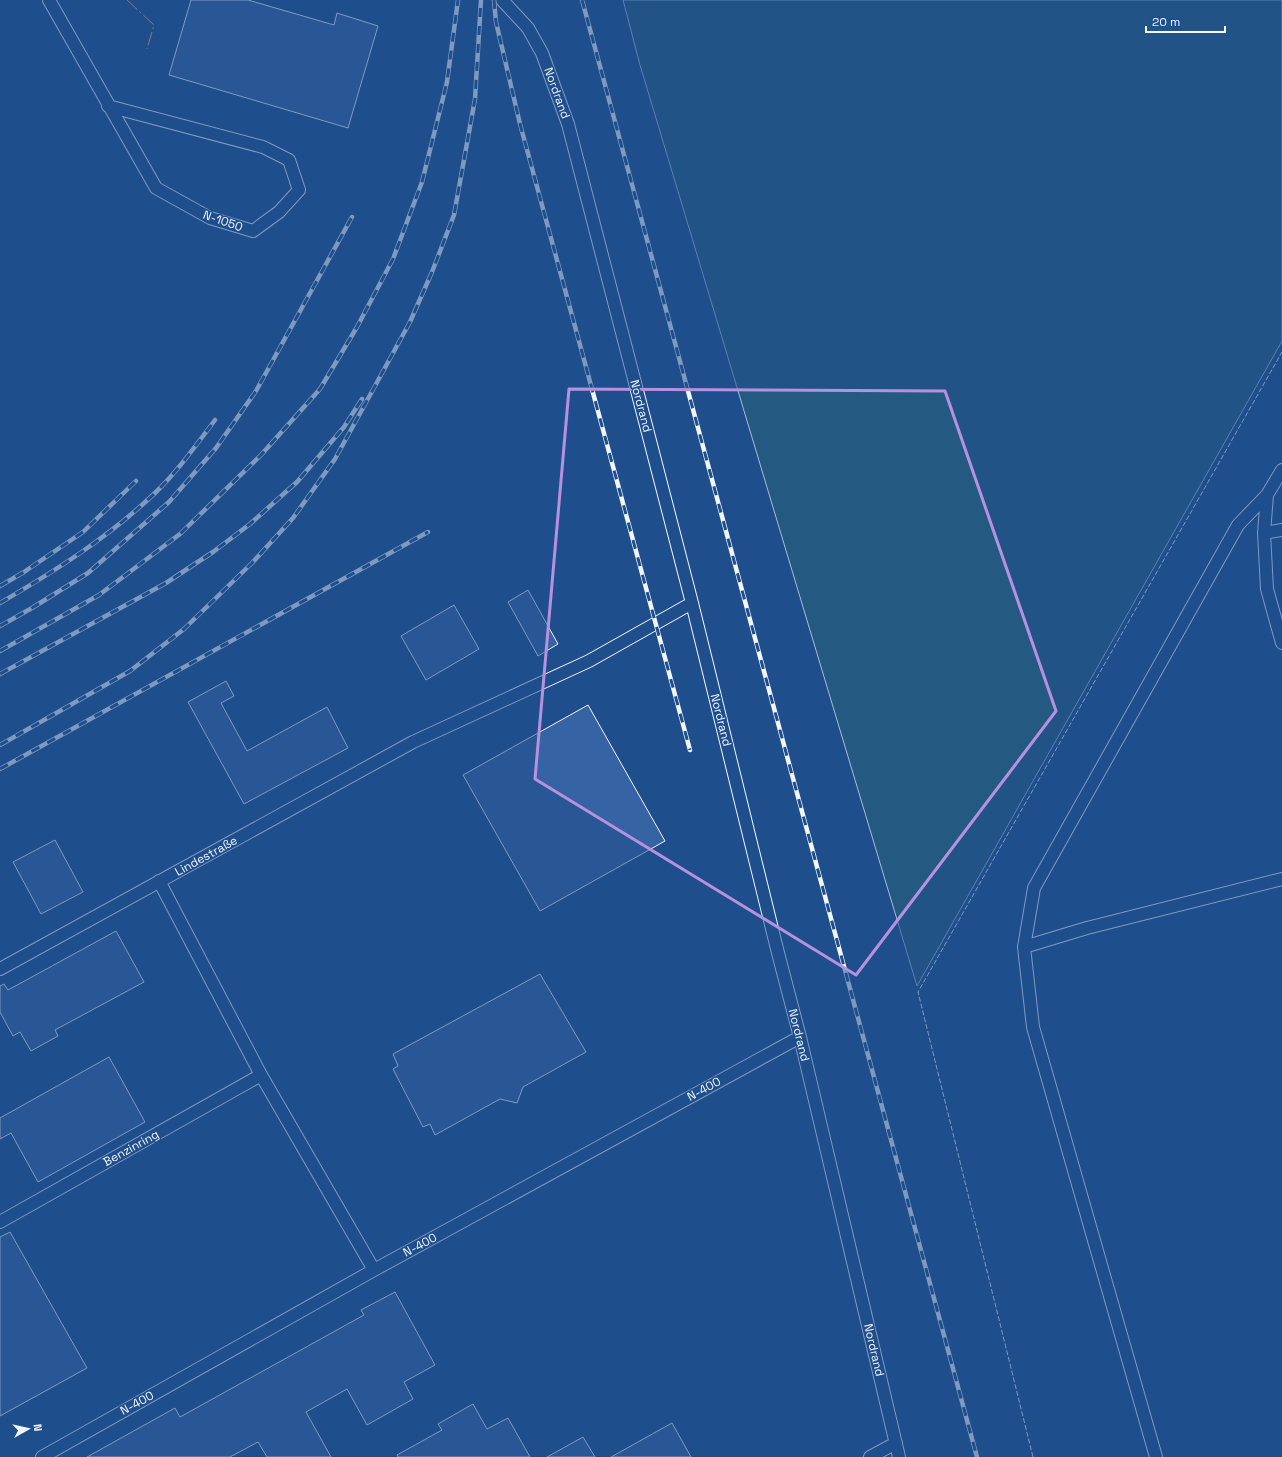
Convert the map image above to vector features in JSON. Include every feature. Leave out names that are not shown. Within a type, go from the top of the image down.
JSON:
[{"type":"lane","name":"N-1050","points":[[49,0],[108,106],[156,188],[210,218],[253,231],[279,212],[299,190],[289,160],[263,147],[108,106]]},
{"type":"lane","name":"Nordrand","points":[[502,0],[528,28],[542,53],[568,124],[692,603],[800,1037],[900,1457]]},
{"type":"lane","points":[[1156,1457],[1033,1027],[1024,947],[1034,888],[1238,525],[1267,495],[1282,470]]},
{"type":"lane","points":[[1267,495],[1264,533],[1267,589],[1282,643]]},
{"type":"lane","points":[[1264,533],[1282,530]]},
{"type":"lane","name":"Lindestraße","points":[[0,969],[413,742],[589,661],[692,603]]},
{"type":"lane","points":[[1024,947],[1087,928],[1282,879]]},
{"type":"lane","points":[[159,881],[261,1075],[374,1270]]},
{"type":"lane","name":"N-400","points":[[42,1457],[374,1270],[800,1037]]},
{"type":"lane","name":"Benzinring","points":[[0,1222],[261,1075]]},
{"type":"lane","points":[[870,1457],[896,1443]]},
{"type":"highlighted area","points":[[569,389],[945,391],[1056,711],[856,975],[535,779]]},
{"type":"shaded area","points":[[623,0],[1282,0],[1282,341],[917,986],[640,65]]},
{"type":"building","points":[[191,0],[248,0],[334,25],[337,13],[378,26],[348,128],[169,75]]},
{"type":"building","points":[[528,590],[558,644],[538,656],[508,602]]},
{"type":"building","points":[[454,605],[479,649],[426,680],[401,636]]},
{"type":"building","points":[[226,681],[234,696],[221,703],[247,751],[327,707],[348,748],[244,804],[188,702]]},
{"type":"building","points":[[588,705],[665,841],[540,911],[463,775]]},
{"type":"building","points":[[55,840],[83,892],[41,914],[13,862]]},
{"type":"building","points":[[116,931],[144,982],[55,1030],[58,1036],[31,1051],[20,1032],[13,1036],[0,1012],[0,986],[4,984],[8,990]]},
{"type":"building","points":[[540,974],[586,1052],[523,1087],[517,1103],[500,1099],[435,1135],[430,1124],[423,1127],[393,1069],[398,1066],[393,1054]]},
{"type":"building","points":[[109,1057],[145,1122],[38,1182],[11,1133],[0,1139],[0,1118]]},
{"type":"building","points":[[10,1232],[87,1368],[0,1416],[0,1237]]},
{"type":"building","points":[[395,1292],[435,1365],[404,1382],[413,1399],[367,1425],[347,1389],[306,1412],[331,1457],[267,1457],[258,1442],[230,1457],[87,1457],[175,1408],[180,1417],[364,1315],[361,1310]]},
{"type":"building","points":[[473,1404],[487,1429],[508,1418],[530,1457],[398,1457],[397,1455],[442,1430],[438,1424]]},
{"type":"building","points":[[672,1423],[691,1457],[611,1457]]},
{"type":"building","points":[[583,1437],[595,1457],[547,1457]]},
{"type":"railway","points":[[0,651],[99,595],[180,534],[261,455],[320,389],[357,327],[393,259],[422,182],[447,82],[458,0]]},
{"type":"railway","points":[[0,745],[130,671],[184,629],[252,563],[293,518],[335,459],[410,322],[432,272],[454,215],[475,99],[481,0]]},
{"type":"railway","points":[[494,0],[496,22],[520,124],[690,750]]},
{"type":"railway","points":[[582,0],[977,1457]]},
{"type":"railway","points":[[0,626],[88,573],[169,502],[216,448],[256,391],[352,217]]},
{"type":"railway","points":[[0,674],[166,583],[213,552],[250,524],[297,482],[344,427],[362,399]]},
{"type":"railway","points":[[0,603],[100,539],[137,509],[171,476],[215,420]]},
{"type":"railway","points":[[0,586],[24,572],[83,532],[136,481]]},
{"type":"railway","points":[[0,769],[428,532]]},
{"type":"fence","points":[[1033,1457],[918,992],[1282,352]]},
{"type":"power","points":[[127,0],[154,25],[147,49]]}]
